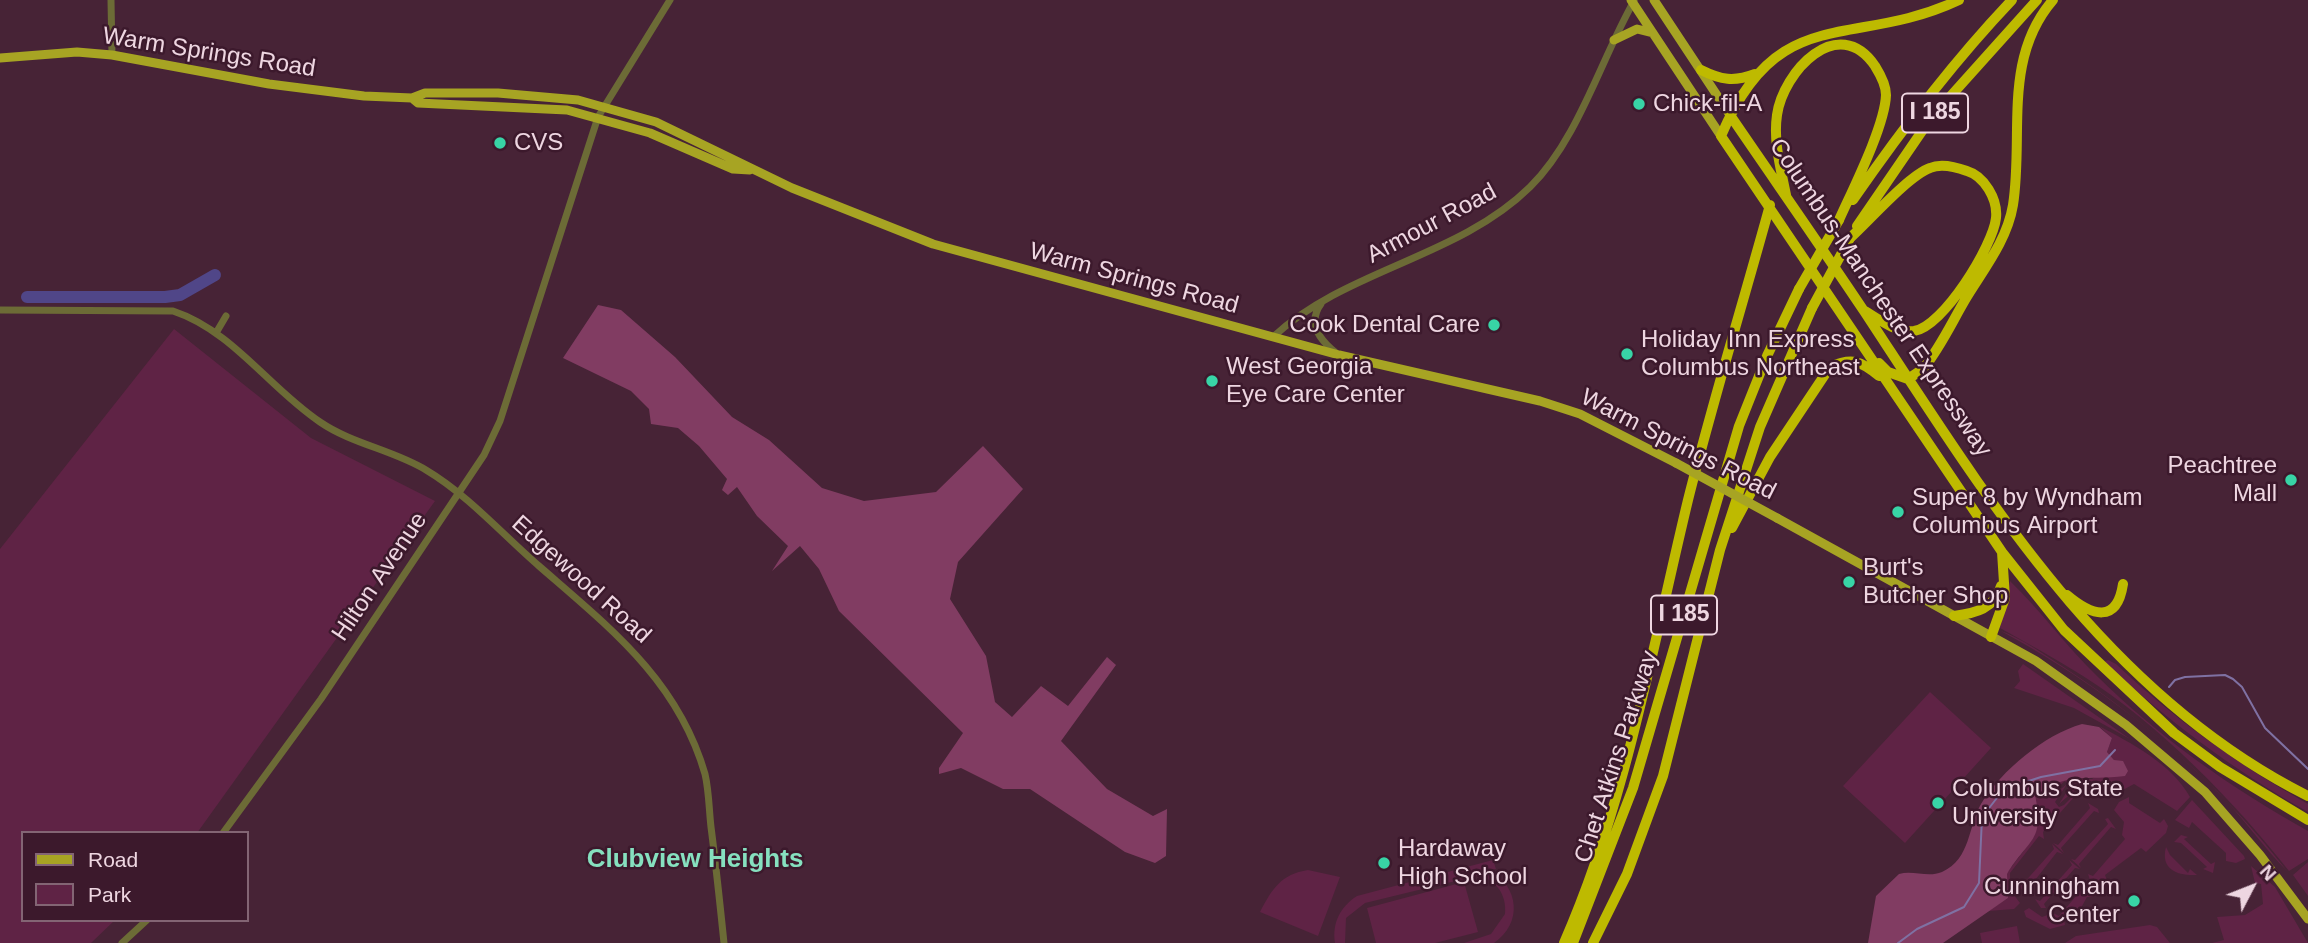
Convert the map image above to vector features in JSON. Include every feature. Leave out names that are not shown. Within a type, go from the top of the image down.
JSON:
[{"type":"highway","points":[[1721,136],[1740,93],[1755,74],[1796,43],[1820,33],[1896,21],[1959,0]]},
{"type":"highway","name":"Chet Atkins Parkway","points":[[1573,943],[1637,777],[1740,426],[1767,356],[1799,289],[1839,220],[1909,120],[1975,39],[2012,0]]},
{"type":"highway","name":"Chet Atkins Parkway","points":[[1593,943],[1627,874],[1663,776],[1720,550],[1760,427],[1812,308],[1850,238],[1931,118],[2037,0]]},
{"type":"highway","points":[[1865,348],[1888,372],[1908,379],[1923,369],[1999,247],[2012,208],[2017,89],[2024,51],[2043,12],[2053,0]]},
{"type":"highway","points":[[1787,198],[1776,139],[1782,94],[1790,77],[1806,59],[1822,49],[1838,45],[1855,49],[1870,59],[1882,76],[1886,96],[1868,156],[1839,220]]},
{"type":"highway","points":[[1701,70],[1726,80],[1739,80],[1755,74]]},
{"type":"highway","name":"Columbus-Manchester Expressway","points":[[1730,115],[1908,379],[2049,579],[2115,654],[2152,688],[2230,748],[2308,796]]},
{"type":"highway","name":"Columbus-Manchester Expressway","points":[[1721,136],[2002,552],[2064,630],[2146,710],[2220,767],[2308,820]]},
{"type":"highway","points":[[1850,238],[1915,177],[1931,167],[1951,166],[1971,172],[1987,186],[1994,199],[1996,217],[1989,239],[1960,289],[1936,319],[1917,331],[1904,331],[1863,310]]},
{"type":"highway","points":[[1564,943],[1603,837],[1639,714],[1688,500],[1770,205]]},
{"type":"highway","points":[[1720,550],[1770,457],[1830,368],[1845,360],[1859,360],[1888,384]]},
{"type":"highway","points":[[1991,637],[2002,613],[2002,552]]},
{"type":"highway","points":[[1954,616],[1975,614],[1987,607],[1998,596],[2004,579]]},
{"type":"highway","points":[[2049,579],[2085,608],[2106,612],[2115,610],[2120,602],[2123,584]]},
{"type":"main road","name":"Columbus-Manchester Expressway","points":[[1654,0],[1730,115]]},
{"type":"main road","name":"Columbus-Manchester Expressway","points":[[1632,1],[1721,136]]},
{"type":"main road","points":[[1614,40],[1637,29],[1653,33]]},
{"type":"main road","name":"Warm Springs Road","points":[[0,58],[56,52],[112,55],[198,73],[282,86],[412,98],[437,93],[530,94],[578,100],[656,122],[736,159],[751,171],[836,208],[933,243],[1339,355],[1540,401],[1580,414],[1676,463],[2067,681],[2141,736],[2205,792],[2260,855],[2308,919]]},
{"type":"main road","name":"Warm Springs Road","points":[[412,98],[418,103],[530,106],[598,117],[650,133],[733,169],[751,171]]},
{"type":"street","points":[[111,0],[112,55]]},
{"type":"street","name":"Hilton Avenue","points":[[224,831],[321,699],[460,494],[492,438],[598,117],[670,0]]},
{"type":"street","name":"Armour Road","points":[[1273,337],[1304,311],[1475,228],[1524,193],[1548,167],[1568,134],[1632,1]]},
{"type":"street","points":[[1322,302],[1316,310],[1316,329],[1322,341],[1339,355]]},
{"type":"street","name":"Edgewood Road","points":[[0,310],[173,312],[199,320],[320,423],[354,439],[391,451],[426,470],[460,494],[496,530],[622,637],[659,682],[690,733],[706,776],[724,943]]},
{"type":"street","points":[[216,333],[226,316]]},
{"type":"street","points":[[122,943],[145,922]]},
{"type":"green space","points":[[174,329],[311,438],[435,501],[198,831],[21,831],[21,922],[113,922],[91,943],[0,943],[0,549]]},
{"type":"green space","points":[[2010,581],[2086,665],[2171,741],[2251,797],[2308,831],[2308,859],[2289,871],[2194,765],[2139,716],[2083,676],[2000,628]]},
{"type":"green space","points":[[2001,631],[2025,642],[2096,689],[2109,699]]},
{"type":"green space","points":[[2108,660],[2208,740],[2308,804],[2308,812],[2253,779],[2202,743],[2104,662]]},
{"type":"green space","points":[[2023,664],[2130,739],[2074,708],[2014,688],[2020,681],[2018,671]]},
{"type":"green space","points":[[1930,692],[1991,748],[1905,843],[1843,786]]},
{"type":"green space","points":[[2099,726],[2137,747],[2162,765],[2173,774],[2190,797],[2177,811],[2134,784],[2121,791],[2115,785],[2083,783],[2059,804],[2070,787],[2065,781],[2048,795],[2047,787],[2063,780],[2074,778],[2092,779],[2114,760],[2107,752],[2112,738]]},
{"type":"green space","points":[[2067,784],[2055,802],[2059,807],[2083,787],[2043,832],[2044,839],[2039,836],[2010,873],[2010,890],[2020,903],[2014,909],[1988,911],[2008,898],[2006,874],[2026,848],[2035,795],[2043,789],[2050,798]]},
{"type":"green space","points":[[2129,797],[2129,803],[2160,823],[2164,819],[2168,826],[2166,833],[2146,852],[2141,848],[2105,875],[2107,880],[2092,897],[2087,897],[2081,908],[2085,911],[2082,915],[2078,911],[2064,920],[2065,925],[2050,929],[2026,917],[2024,911],[2029,908],[2042,917],[2053,913],[2059,916],[2090,880],[2088,874],[2093,876],[2125,839],[2122,835],[2124,822],[2114,810],[2119,802]]},
{"type":"green space","points":[[2192,800],[2245,859],[2236,863],[2226,861],[2226,853],[2192,822],[2189,828],[2175,820]]},
{"type":"green space","points":[[2088,803],[2098,809],[2099,813],[2094,811],[2061,848],[2064,853],[2053,843],[2058,845],[2090,808]]},
{"type":"green space","points":[[2231,806],[2263,842],[2287,871],[2269,852]]},
{"type":"green space","points":[[2108,818],[2116,829],[2111,827],[2079,864],[2081,868],[2071,859],[2075,860],[2108,824],[2105,819]]},
{"type":"green space","points":[[2181,835],[2188,837],[2184,839],[2211,864],[2215,862],[2213,873],[2203,869],[2207,867],[2181,843],[2174,842]]},
{"type":"green space","points":[[2052,844],[2063,854],[2057,852],[2025,893],[2017,884],[2022,885],[2054,849]]},
{"type":"green space","points":[[2166,847],[2170,855],[2188,873],[2190,869],[2197,875],[2172,870],[2166,861]]},
{"type":"green space","points":[[1493,860],[1496,869],[1490,870],[1507,886],[1514,905],[1510,926],[1494,943],[1464,943],[1491,934],[1505,914],[1504,900],[1499,889],[1489,880],[1476,876],[1365,903],[1346,918],[1345,943],[1335,943],[1338,916],[1357,896]]},
{"type":"green space","points":[[2069,860],[2080,869],[2075,868],[2044,904],[2046,908],[2041,908],[2035,899],[2040,901],[2072,865]]},
{"type":"green space","points":[[2308,862],[2308,896],[2293,875]]},
{"type":"green space","points":[[2251,866],[2275,887],[2308,943],[2212,943],[2224,940],[2217,917],[2245,915],[2263,904],[2261,884],[2255,883]]},
{"type":"green space","points":[[1308,870],[1340,877],[1318,936],[1260,912],[1278,884],[1291,875]]},
{"type":"green space","points":[[1464,882],[1478,932],[1435,943],[1376,943],[1367,908]]},
{"type":"green space","points":[[2150,925],[2157,927],[2170,943],[2065,943],[2076,936]]},
{"type":"green space","points":[[2017,926],[2020,943],[1982,943],[1980,933]]},
{"type":"shaded area","points":[[598,305],[621,310],[675,357],[732,417],[769,440],[822,488],[864,501],[936,492],[983,446],[1023,489],[958,562],[950,599],[986,656],[995,702],[1012,717],[1041,686],[1068,706],[1107,657],[1116,665],[1061,741],[1107,789],[1153,816],[1167,809],[1166,856],[1155,863],[1125,852],[1030,789],[1003,789],[961,768],[939,774],[939,768],[963,733],[839,611],[819,569],[800,546],[772,571],[788,546],[757,516],[737,487],[728,495],[722,490],[727,479],[699,446],[678,428],[651,424],[649,409],[631,391],[563,358]]},
{"type":"shaded area","points":[[2082,724],[2099,727],[2112,738],[2107,752],[2114,760],[2123,761],[2128,771],[2125,776],[2068,780],[2047,787],[2035,795],[2038,810],[2036,831],[2007,874],[2008,898],[1943,943],[1868,943],[1876,896],[1899,874],[1937,874],[1951,866],[1964,851],[1981,804],[2000,779],[2039,745]]},
{"type":"waterway","points":[[27,297],[165,297],[180,295],[215,275]]},
{"type":"waterway","points":[[2169,687],[2175,680],[2185,677],[2225,675],[2233,679],[2242,687],[2265,728],[2308,769]]},
{"type":"waterway","points":[[1898,943],[1917,929],[1964,907],[1979,883],[1982,817],[2004,789],[2041,777],[2100,766],[2115,750]]},
{"type":"place","name":"Chick-fil-A","points":[[1639,104]]},
{"type":"place","name":"CVS","points":[[500,143]]},
{"type":"place","name":"Cook Dental Care","points":[[1494,325]]},
{"type":"place","name":"Holiday Inn Express Columbus Northeast","points":[[1627,354]]},
{"type":"place","name":"West Georgia Eye Care Center","points":[[1212,381]]},
{"type":"place","name":"Peachtree Mall","points":[[2291,480]]},
{"type":"place","name":"Super 8 by Wyndham Columbus Airport","points":[[1898,512]]},
{"type":"place","name":"Burt's Butcher Shop","points":[[1849,582]]},
{"type":"place","name":"Columbus State University","points":[[1938,803]]},
{"type":"place","name":"Hardaway High School","points":[[1384,863]]},
{"type":"place","name":"Cunningham Center","points":[[2134,901]]},
{"type":"district","name":"Clubview Heights","points":[[695,860]]}]
